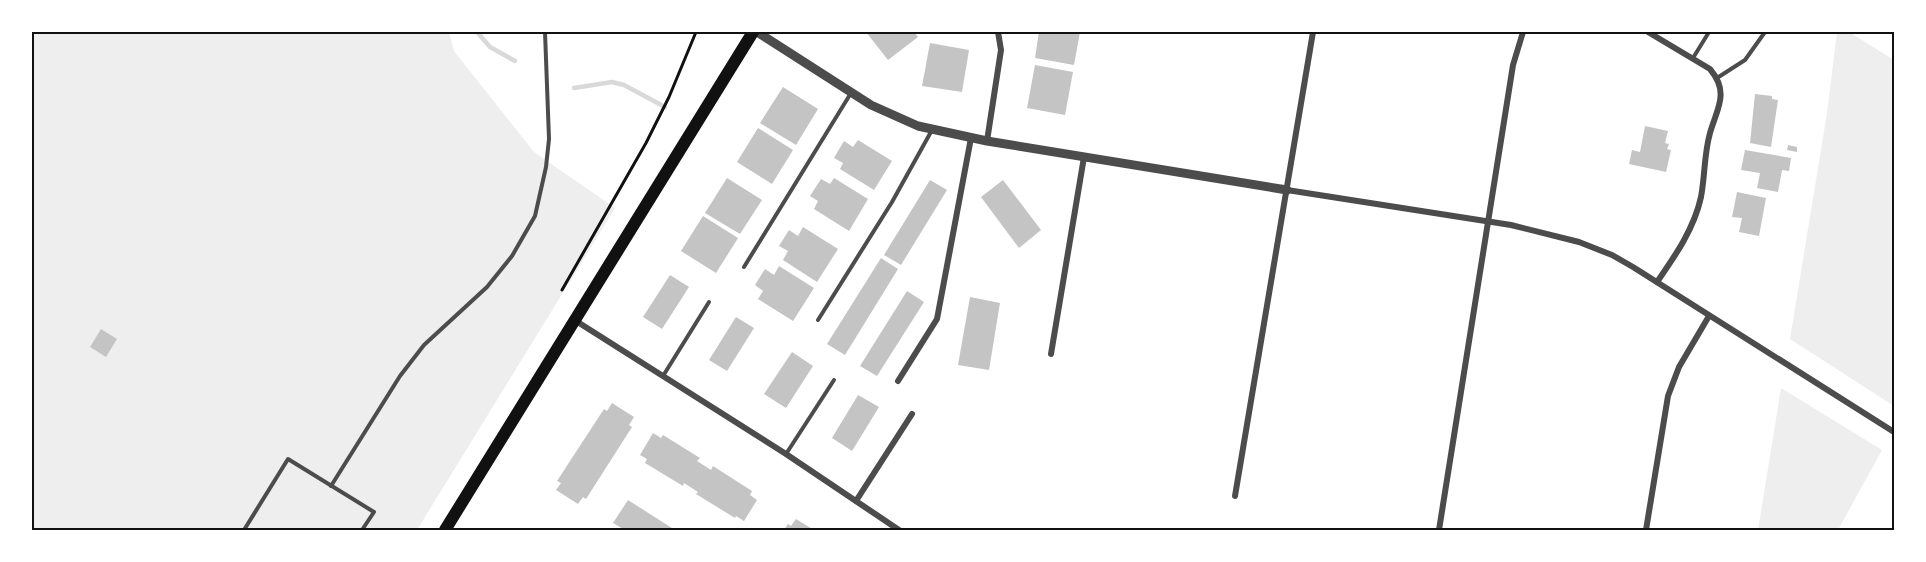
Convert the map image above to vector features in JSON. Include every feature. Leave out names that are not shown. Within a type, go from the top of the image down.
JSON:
[{"type":"main road","points":[[445,531],[755,32]]},
{"type":"street","points":[[755,32],[851,93],[892,116],[932,130],[987,141],[1489,222],[1596,248],[1633,267],[1894,432]]},
{"type":"street","points":[[987,141],[1001,50],[998,32]]},
{"type":"street","points":[[1235,496],[1313,32]]},
{"type":"street","points":[[1438,531],[1513,65],[1523,32]]},
{"type":"street","points":[[1648,32],[1710,69],[1720,86],[1720,105],[1709,134],[1701,197],[1687,234],[1657,282]]},
{"type":"street","points":[[898,381],[937,319],[970,138]]},
{"type":"street","points":[[1051,354],[1084,157]]},
{"type":"street","points":[[1647,531],[1668,396],[1682,361],[1708,316]]},
{"type":"street","points":[[576,321],[786,454],[899,531]]},
{"type":"street","points":[[856,501],[912,414]]},
{"type":"lane","points":[[331,486],[400,376],[423,345],[487,288],[512,256],[535,216],[546,167],[549,139],[545,32]]},
{"type":"lane","points":[[1693,58],[1709,32]]},
{"type":"lane","points":[[1717,78],[1745,60],[1765,32]]},
{"type":"lane","points":[[744,267],[851,93]]},
{"type":"lane","points":[[818,320],[892,202],[932,130]]},
{"type":"lane","points":[[663,377],[709,302]]},
{"type":"lane","points":[[786,454],[834,380]]},
{"type":"lane","points":[[244,531],[288,459],[374,512],[362,531]]},
{"type":"path","points":[[562,290],[669,97],[696,32]]},
{"type":"shaded area","points":[[32,32],[449,32],[454,51],[534,152],[615,208],[417,530],[32,530]]},
{"type":"shaded area","points":[[1837,32],[1849,32],[1894,60],[1894,406],[1790,339],[1827,113]]},
{"type":"shaded area","points":[[1781,388],[1882,450],[1838,530],[1758,530]]},
{"type":"building","points":[[866,32],[914,32],[918,37],[888,60]]},
{"type":"building","points":[[1039,32],[1080,32],[1074,65],[1035,58]]},
{"type":"building","points":[[930,43],[969,50],[962,92],[922,86]]},
{"type":"building","points":[[1035,65],[1073,72],[1065,115],[1027,108]]},
{"type":"building","points":[[783,87],[818,109],[796,145],[760,123]]},
{"type":"building","points":[[1755,94],[1772,96],[1772,99],[1778,100],[1771,147],[1750,143]]},
{"type":"building","points":[[1645,126],[1668,131],[1665,143],[1669,144],[1667,149],[1671,150],[1666,172],[1629,164],[1632,150],[1640,152]]},
{"type":"building","points":[[758,128],[793,150],[772,184],[737,162]]},
{"type":"building","points":[[858,140],[892,161],[874,190],[840,169],[843,163],[834,158],[844,141],[853,147]]},
{"type":"building","points":[[1788,145],[1797,147],[1797,152],[1787,150]]},
{"type":"building","points":[[1745,150],[1791,158],[1789,171],[1782,170],[1778,192],[1757,188],[1760,173],[1741,170]]},
{"type":"building","points":[[727,178],[762,200],[740,234],[705,213]]},
{"type":"building","points":[[834,178],[868,199],[849,231],[814,209],[818,201],[810,196],[821,179],[830,184]]},
{"type":"building","points":[[930,180],[947,190],[901,265],[884,255]]},
{"type":"building","points":[[1003,180],[1041,230],[1019,248],[981,197]]},
{"type":"building","points":[[1737,192],[1766,198],[1759,236],[1739,232],[1742,218],[1732,217]]},
{"type":"building","points":[[703,216],[738,238],[716,273],[681,251]]},
{"type":"building","points":[[803,227],[838,249],[817,282],[783,260],[788,251],[779,246],[789,230],[798,236]]},
{"type":"building","points":[[881,258],[898,269],[845,355],[827,344]]},
{"type":"building","points":[[779,266],[814,288],[793,321],[758,299],[763,291],[755,285],[765,269],[774,275]]},
{"type":"building","points":[[670,275],[689,287],[662,329],[643,317]]},
{"type":"building","points":[[907,291],[924,302],[877,376],[860,366]]},
{"type":"building","points":[[970,297],[1000,303],[989,370],[958,365]]},
{"type":"building","points":[[736,317],[754,328],[727,371],[709,360]]},
{"type":"building","points":[[101,329],[117,339],[106,357],[90,347]]},
{"type":"building","points":[[792,352],[813,366],[786,408],[764,394]]},
{"type":"building","points":[[858,395],[879,407],[852,451],[832,438]]},
{"type":"building","points":[[612,403],[634,417],[629,425],[632,427],[586,499],[583,497],[578,504],[556,490],[561,483],[557,481],[604,409],[607,411]]},
{"type":"building","points":[[653,433],[661,438],[663,435],[700,458],[697,461],[711,470],[713,466],[752,491],[750,495],[757,500],[744,521],[696,494],[698,492],[684,483],[683,486],[645,463],[647,459],[640,455]]},
{"type":"building","points":[[628,500],[675,530],[625,530],[613,523]]},
{"type":"building","points":[[796,519],[814,530],[784,530]]},
{"type":"waterway","points":[[477,32],[490,47],[515,61]]},
{"type":"waterway","points":[[574,88],[612,82],[624,85],[665,107]]}]
